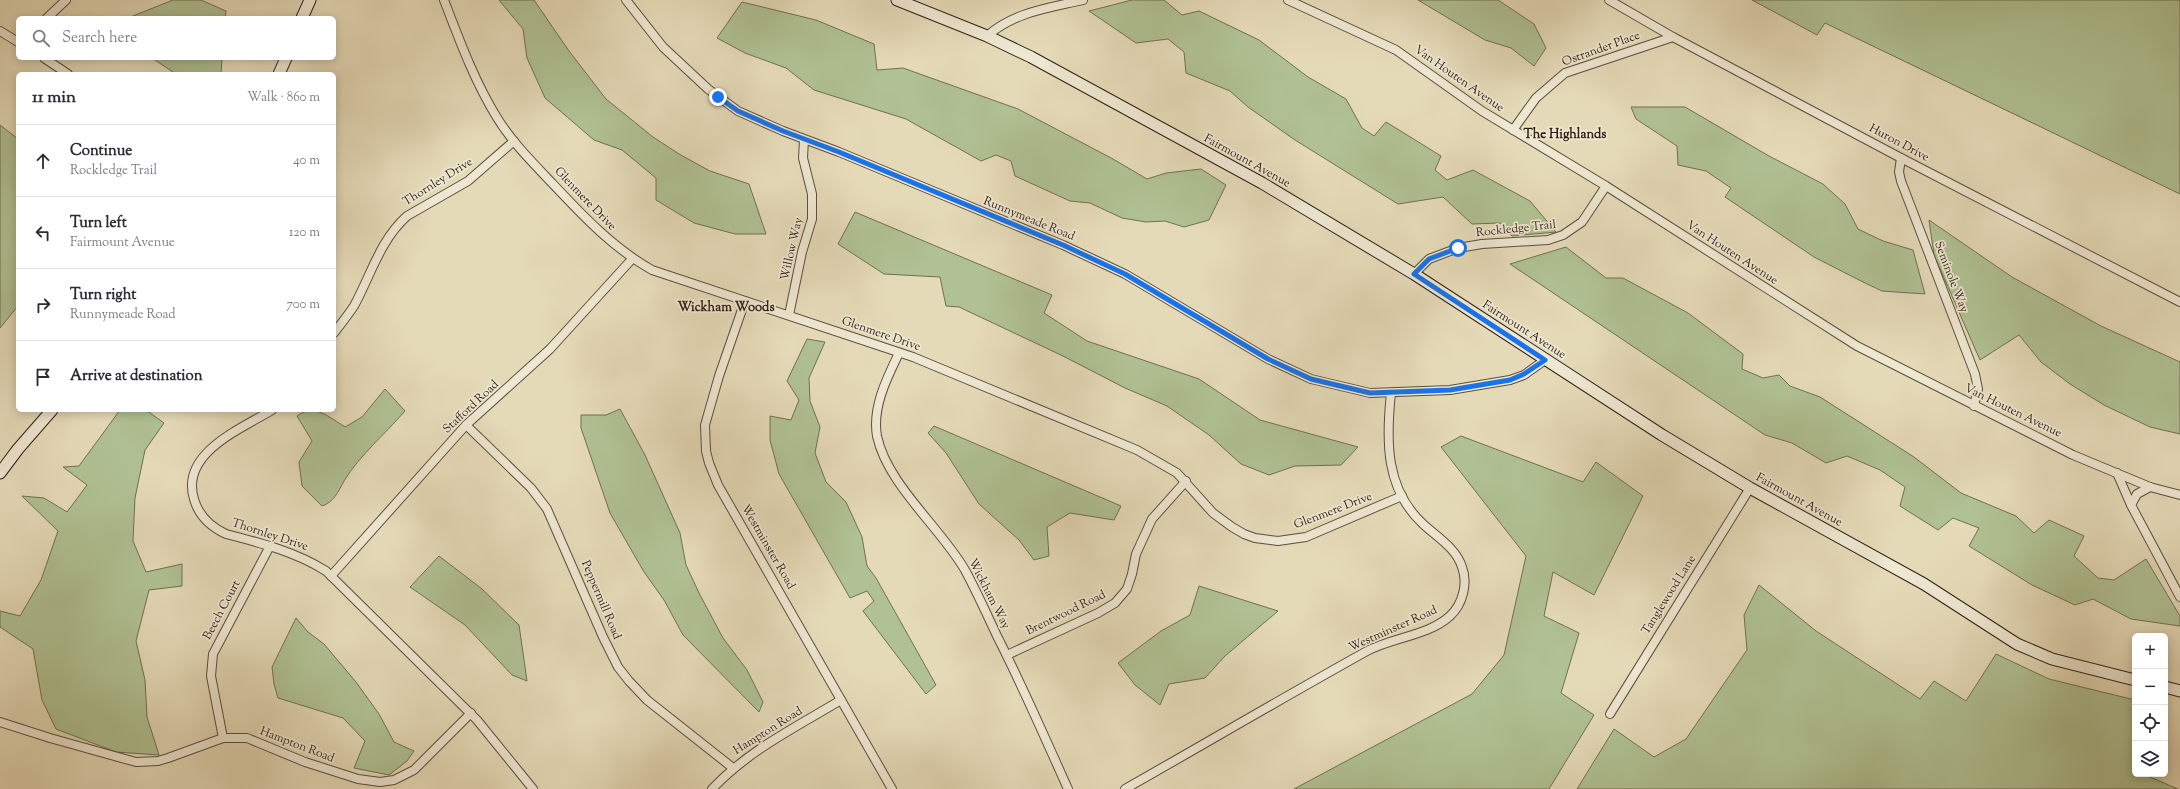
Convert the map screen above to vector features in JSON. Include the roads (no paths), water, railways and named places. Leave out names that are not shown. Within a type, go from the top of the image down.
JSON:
[{"type":"main road","points":[[303,16],[310,0]]},
{"type":"main road","name":"Fairmount Avenue","points":[[897,0],[987,36],[1050,67],[1262,183],[1414,274],[1662,436],[1750,488],[1924,584],[2006,638],[2029,651],[2072,665],[2132,679]]},
{"type":"main road","points":[[280,72],[285,60]]},
{"type":"main road","points":[[0,473],[18,449],[50,412]]},
{"type":"main road","points":[[2168,688],[2180,691]]},
{"type":"street","points":[[49,16],[66,0]]},
{"type":"street","name":"Glenmere Drive","points":[[444,0],[480,86],[514,142],[608,240],[632,259],[652,270],[899,353],[1137,450],[1177,473],[1221,520],[1244,534],[1272,540],[1290,540],[1306,537],[1402,496]]},
{"type":"street","name":"Runnymeade Road","points":[[626,0],[663,47],[713,93],[743,113],[804,140],[1063,245],[1125,274],[1268,359],[1311,379],[1370,393],[1450,390],[1510,380],[1524,374],[1545,360]]},
{"type":"street","points":[[987,36],[997,27],[1017,16],[1084,0]]},
{"type":"street","name":"Van Houten Avenue","points":[[1288,0],[1396,50],[1482,111],[1606,186],[1857,346],[2073,455],[2150,487],[2180,495]]},
{"type":"street","name":"Huron Drive","points":[[1609,0],[1674,37],[1901,158],[2132,279],[2180,302]]},
{"type":"street","points":[[0,31],[16,41]]},
{"type":"street","name":"Ostrander Place","points":[[1513,130],[1536,98],[1565,73],[1674,37]]},
{"type":"street","points":[[47,60],[65,72]]},
{"type":"street","name":"Willow Way","points":[[789,315],[812,213],[812,194],[803,158],[804,140]]},
{"type":"street","name":"Thornley Drive","points":[[336,330],[354,305],[385,243],[401,221],[407,216],[468,181],[514,142]]},
{"type":"street","name":"Seminole Way","points":[[1901,158],[1899,172],[1901,181],[1975,374],[1978,389],[1974,406]]},
{"type":"street","name":"Rockledge Trail","points":[[1414,274],[1429,259],[1458,248],[1482,244],[1548,240],[1563,235],[1582,222],[1606,186]]},
{"type":"street","name":"Stafford Road","points":[[331,576],[466,425],[550,349],[632,259]]},
{"type":"street","name":"Westminster Road","points":[[745,301],[707,413],[705,438],[708,464],[718,486],[892,789]]},
{"type":"street","name":"Wickham Way","points":[[899,353],[882,394],[876,414],[877,436],[883,456],[912,500],[960,562],[975,588],[1068,789]]},
{"type":"street","name":"Westminster Road","points":[[1126,789],[1369,651],[1437,625],[1451,614],[1462,598],[1465,577],[1461,564],[1449,546],[1414,514],[1402,496],[1392,472],[1387,443],[1391,393]]},
{"type":"street","name":"Thornley Drive","points":[[269,412],[206,452],[195,469],[192,488],[197,507],[202,517],[209,524],[226,534],[270,546],[302,557],[331,576],[471,713]]},
{"type":"street","name":"Peppermill Road","points":[[466,425],[531,488],[547,509],[603,637],[618,667],[628,681],[647,700],[733,768]]},
{"type":"street","points":[[2117,473],[2131,505],[2180,597]]},
{"type":"street","name":"Brentwood Road","points":[[1007,655],[1098,613],[1115,603],[1127,589],[1136,554],[1152,519],[1186,481]]},
{"type":"street","points":[[2131,505],[2136,494],[2150,487]]},
{"type":"street","name":"Tanglewood Lane","points":[[1610,714],[1750,488]]},
{"type":"street","name":"Beech Court","points":[[223,738],[211,676],[212,654],[270,546]]},
{"type":"street","name":"Hampton Road","points":[[712,789],[733,768],[768,742],[841,700]]},
{"type":"street","points":[[471,713],[533,789]]},
{"type":"street","name":"Hampton Road","points":[[0,722],[50,738],[136,762],[158,761],[223,738],[237,737],[253,740],[304,762],[358,780],[380,782],[394,780],[414,770],[471,713]]},
{"type":"district","name":"The Highlands","points":[[1565,135]]},
{"type":"district","name":"Wickham Woods","points":[[726,308]]}]
